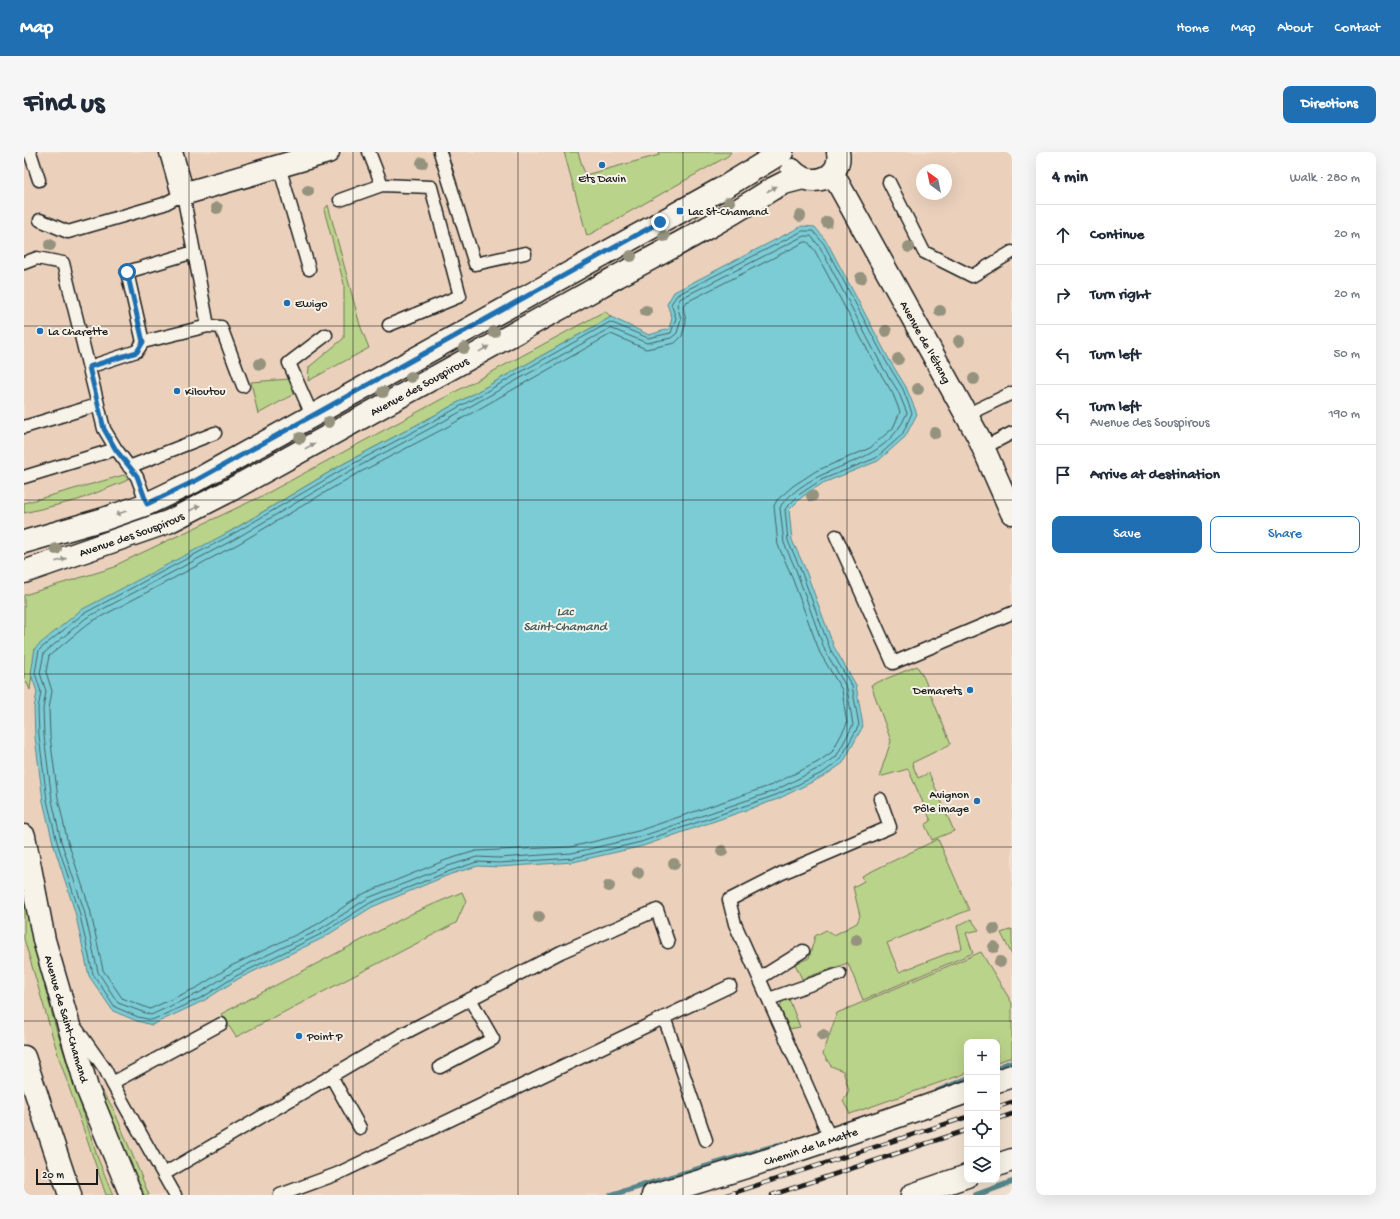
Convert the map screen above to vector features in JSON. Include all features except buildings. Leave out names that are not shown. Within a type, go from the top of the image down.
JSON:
[{"type":"main road","points":[[171,152],[182,194],[328,152]]},
{"type":"main road","name":"Avenue des Souspirous","points":[[24,542],[104,519],[147,504],[195,481],[728,185],[782,152]]},
{"type":"main road","points":[[786,152],[789,166],[795,174],[803,178]]},
{"type":"main road","name":"Avenue des Souspirous","points":[[24,572],[116,542],[174,519],[225,493],[537,320],[699,234],[772,189],[784,183],[803,178],[818,180],[839,159]]},
{"type":"main road","name":"Avenue de l'Étang","points":[[839,159],[983,448],[1012,513]]},
{"type":"main road","name":"Avenue de Saint-Chamand","points":[[24,836],[44,940],[87,1088],[131,1195]]},
{"type":"main road","points":[[26,1062],[70,1195]]},
{"type":"main road","points":[[1000,1080],[1012,1076]]},
{"type":"main road","name":"Chemin de la Matte","points":[[653,1195],[723,1175],[831,1140],[964,1093]]},
{"type":"main road","points":[[1000,1164],[1012,1160]]},
{"type":"main road","points":[[912,1195],[964,1177]]},
{"type":"lane","points":[[30,152],[39,180]]},
{"type":"lane","points":[[370,152],[382,185]]},
{"type":"lane","points":[[440,152],[475,264],[525,253]]},
{"type":"lane","points":[[279,166],[309,268]]},
{"type":"lane","points":[[889,182],[924,252],[972,276],[1012,252]]},
{"type":"lane","points":[[340,200],[382,185],[431,187],[460,296],[389,325]]},
{"type":"lane","points":[[40,220],[68,232],[164,204],[182,194],[208,326]]},
{"type":"lane","points":[[89,367],[137,352],[143,342],[127,272],[194,252]]},
{"type":"lane","points":[[24,262],[37,258],[63,263],[104,429],[116,450],[137,476],[147,504]]},
{"type":"lane","points":[[143,342],[208,326],[221,327],[243,386]]},
{"type":"lane","points":[[312,415],[289,363],[326,335]]},
{"type":"lane","points":[[966,415],[1012,393]]},
{"type":"lane","points":[[24,427],[98,405]]},
{"type":"lane","points":[[129,466],[215,433]]},
{"type":"lane","points":[[983,448],[1012,434]]},
{"type":"lane","points":[[24,477],[116,450]]},
{"type":"lane","points":[[836,536],[893,663],[1012,613]]},
{"type":"lane","points":[[831,1140],[735,924],[728,900],[782,873],[890,827],[880,800]]},
{"type":"lane","points":[[164,1174],[401,1035],[562,952],[657,910],[668,942]]},
{"type":"lane","points":[[760,978],[803,951]]},
{"type":"lane","points":[[769,998],[840,974]]},
{"type":"lane","points":[[280,1195],[337,1174],[730,986]]},
{"type":"lane","points":[[440,1067],[493,1039],[470,999]]},
{"type":"lane","points":[[65,1012],[105,1070],[164,1174],[174,1195]]},
{"type":"lane","points":[[664,1017],[706,1140]]},
{"type":"lane","points":[[112,1083],[221,1024]]},
{"type":"lane","points":[[331,1076],[360,1128]]},
{"type":"shaded area","points":[[24,152],[1012,152],[1012,1066],[1000,1070],[1000,1039],[964,1039],[964,1082],[718,1168],[611,1195],[24,1195]]},
{"type":"green space","points":[[564,152],[578,152],[585,175],[659,155],[658,152],[731,152],[728,156],[587,236]]},
{"type":"green space","points":[[328,205],[360,325],[369,348],[308,381],[309,367],[344,338],[344,284],[324,210]]},
{"type":"green space","points":[[605,311],[611,317],[439,413],[343,464],[35,648],[30,690],[24,676],[24,595],[115,567],[118,564],[260,497]]},
{"type":"green space","points":[[289,379],[294,394],[258,414],[251,382]]},
{"type":"green space","points":[[124,475],[128,478],[126,481],[78,500],[24,513],[24,503]]},
{"type":"green space","points":[[917,666],[924,678],[951,744],[912,763],[918,778],[929,773],[954,831],[932,840],[925,825],[931,821],[908,769],[879,777],[891,741],[871,685]]},
{"type":"green space","points":[[938,839],[969,910],[887,943],[899,972],[962,948],[957,926],[971,919],[979,930],[966,933],[973,953],[863,1000],[848,963],[802,979],[795,964],[809,958],[815,936],[826,930],[834,935],[857,923],[860,916],[853,887],[864,881],[862,876]]},
{"type":"green space","points":[[462,892],[466,901],[456,923],[236,1037],[221,1014],[413,913]]},
{"type":"green space","points":[[24,895],[36,952],[55,1025],[98,1159],[113,1195],[106,1195],[59,1058],[24,939]]},
{"type":"green space","points":[[1012,929],[1012,955],[1001,933]]},
{"type":"green space","points":[[981,952],[1012,1003],[1012,1057],[1000,1061],[1000,1039],[964,1039],[964,1074],[850,1114],[843,1101],[849,1090],[843,1071],[831,1066],[823,1054],[837,1013]]},
{"type":"green space","points":[[789,999],[800,1027],[789,1029],[780,1008],[782,1001]]},
{"type":"green space","points":[[91,1075],[113,1108],[149,1195],[140,1195]]},
{"type":"water","name":"Lac Saint-Chamand","points":[[802,226],[815,227],[827,242],[890,361],[906,387],[917,414],[905,437],[878,461],[823,483],[802,497],[789,510],[792,540],[804,566],[834,647],[856,685],[863,726],[843,763],[826,775],[778,799],[643,846],[573,862],[499,867],[478,866],[451,874],[372,907],[323,938],[238,979],[205,1000],[152,1025],[137,1021],[113,1011],[89,976],[75,912],[53,843],[43,801],[35,737],[34,708],[37,692],[31,674],[35,648],[81,610],[231,531],[343,464],[439,413],[611,317],[649,335],[669,329],[672,318],[667,304],[674,292]]},
{"type":"waterway","points":[[1000,1067],[1012,1062]]},
{"type":"waterway","points":[[938,1091],[964,1080]]},
{"type":"waterway","points":[[611,1195],[782,1144]]},
{"type":"waterway","points":[[976,1195],[1012,1182]]},
{"type":"railway","points":[[1000,1106],[1012,1102]]},
{"type":"railway","points":[[1000,1118],[1012,1114]]},
{"type":"railway","points":[[727,1195],[964,1118]]},
{"type":"railway","points":[[772,1195],[964,1131]]},
{"type":"place","name":"Ets Davin","points":[[602,165]]},
{"type":"place","name":"Lac St-Chamand","points":[[680,211]]},
{"type":"place","name":"Ewigo","points":[[287,303]]},
{"type":"place","name":"La Charette","points":[[40,331]]},
{"type":"place","name":"Kiloutou","points":[[177,391]]},
{"type":"place","name":"Demarets","points":[[970,690]]},
{"type":"place","name":"Avignon Pôle image","points":[[977,801]]},
{"type":"place","name":"Point P","points":[[299,1036]]},
{"type":"route","points":[[127,272],[143,342],[137,352],[89,367],[104,429],[116,450],[137,476],[147,504],[195,481],[232,458],[660,222]]}]
